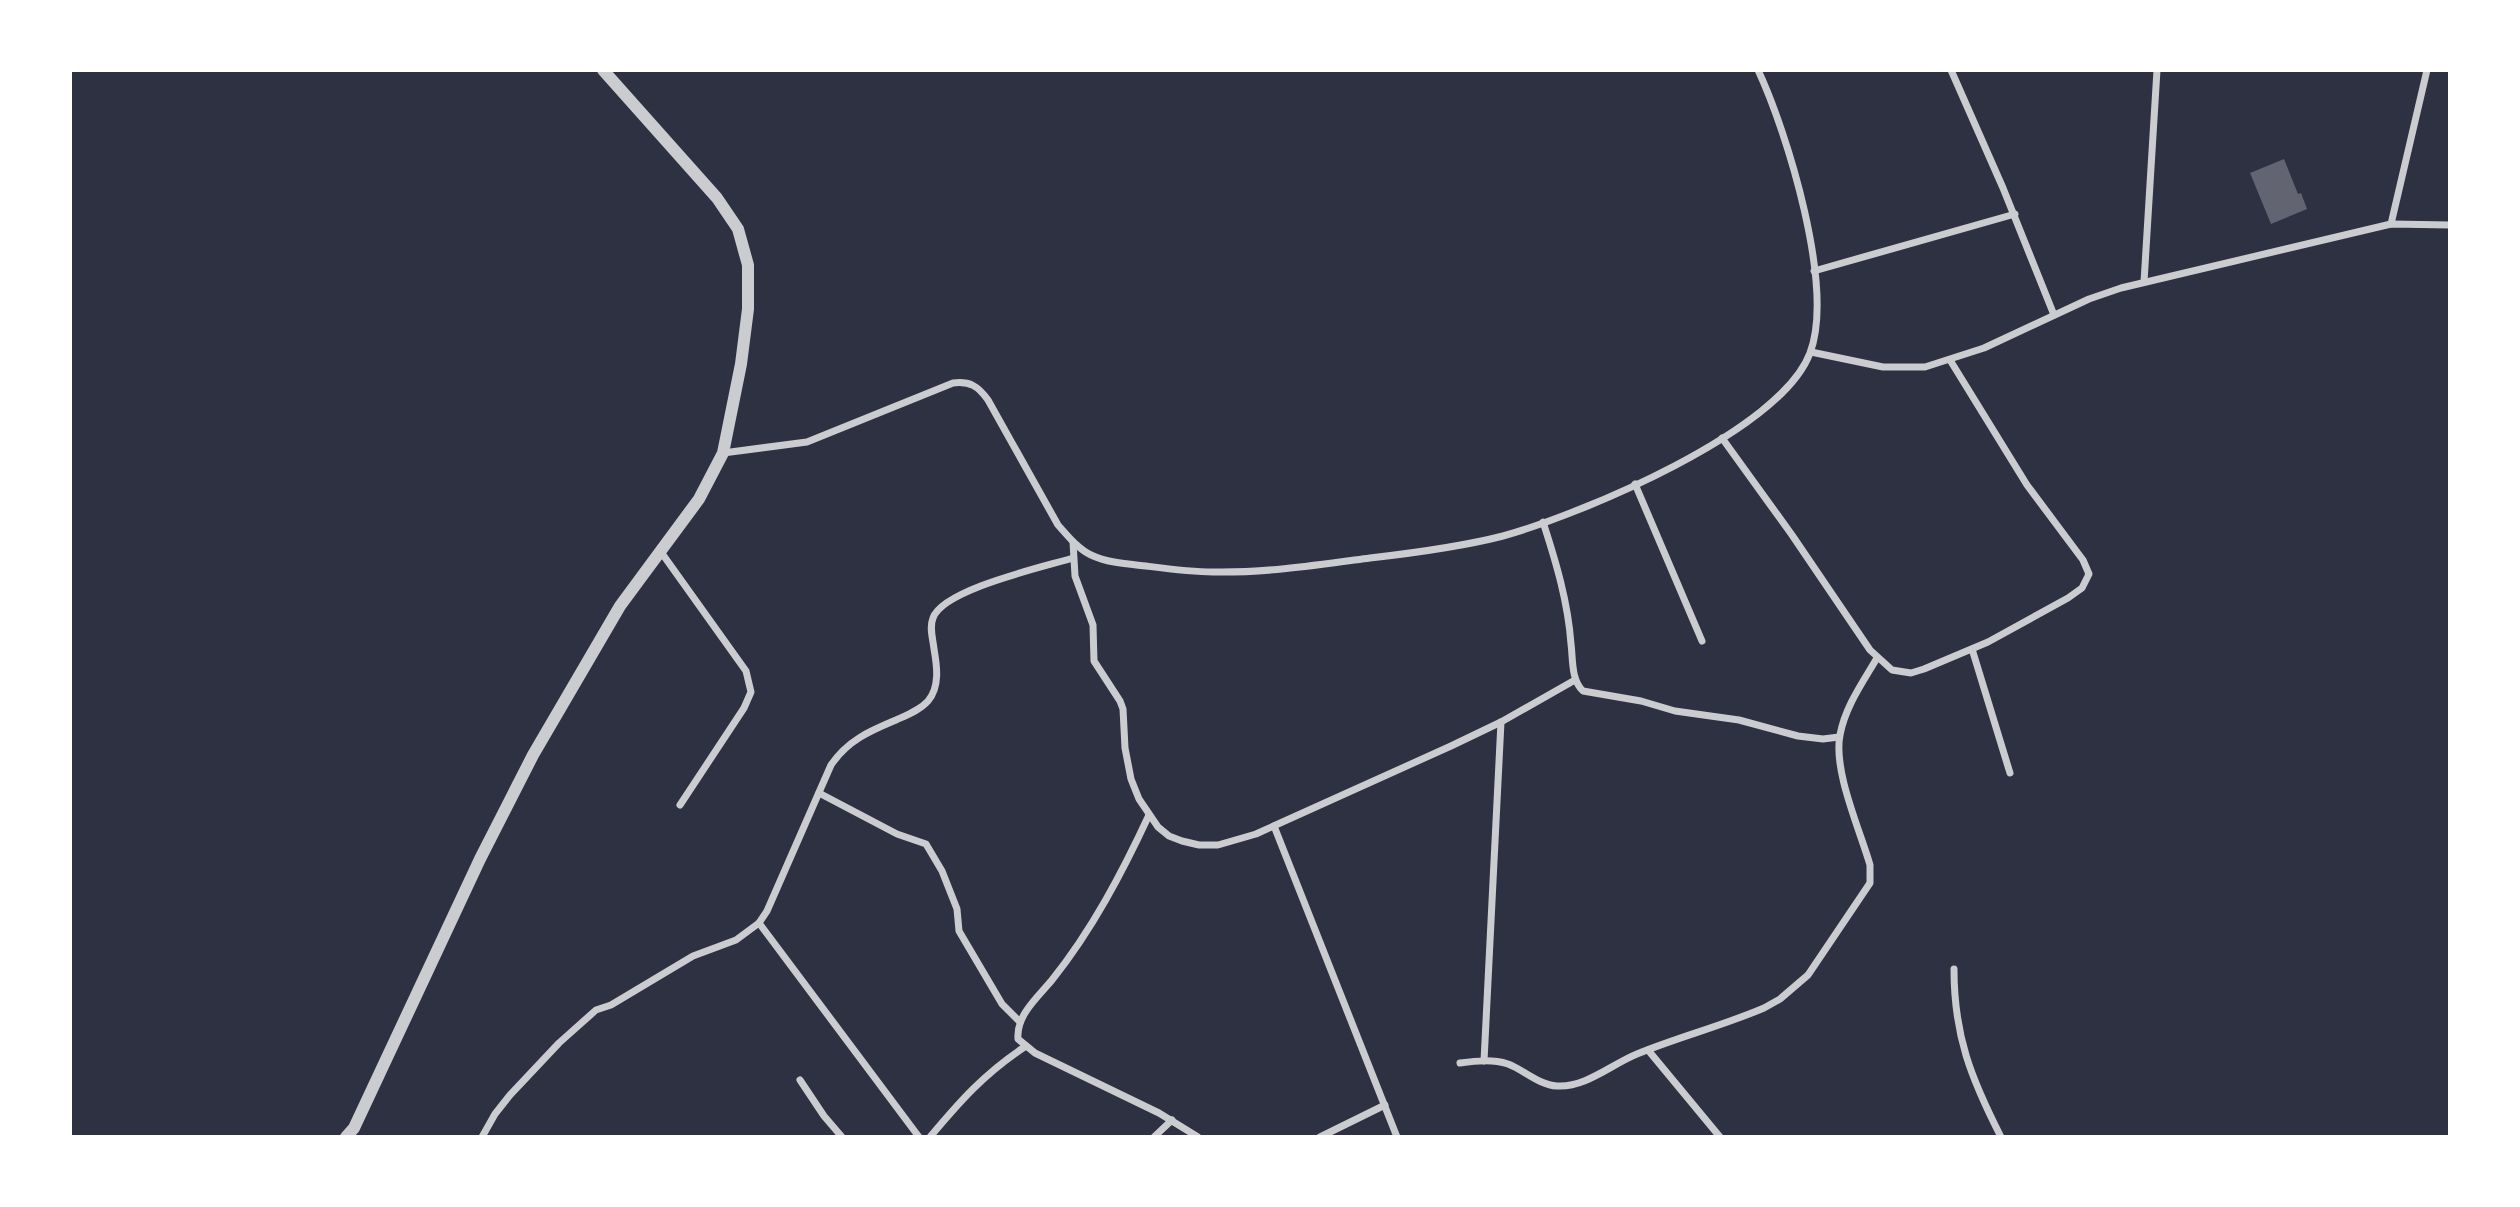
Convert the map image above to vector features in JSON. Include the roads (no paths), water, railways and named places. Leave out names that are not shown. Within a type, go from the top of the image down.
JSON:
[{"type":"street","points":[[346,1137],[354,1128],[474,871],[533,755],[620,606],[699,499],[723,453],[741,364],[748,309],[748,265],[737,229],[703,182],[603,70]]},
{"type":"street","points":[[723,453],[807,442],[953,383],[967,382],[979,387],[988,400],[1058,525],[1073,542],[1091,555],[1113,562],[1214,572],[1304,566],[1393,555],[1502,536],[1543,522],[1635,484],[1746,425],[1777,400],[1798,377],[1811,352],[1816,327],[1817,299],[1799,191],[1788,147],[1758,70]]},
{"type":"street","points":[[1951,70],[2015,215],[2054,314]]},
{"type":"street","points":[[2144,282],[2157,70]]},
{"type":"street","points":[[2391,224],[2427,70]]},
{"type":"street","points":[[1814,271],[2015,215]]},
{"type":"street","points":[[1811,352],[1883,367],[1925,367],[1984,348],[2089,299],[2144,282],[2391,224],[2450,225]]},
{"type":"street","points":[[1722,439],[1877,658],[1892,670],[1911,673],[2014,629],[2082,588],[2089,574],[2083,560],[2027,485],[1950,360]]},
{"type":"street","points":[[1635,484],[1702,641]]},
{"type":"street","points":[[1543,522],[1567,607],[1575,680],[1583,691],[1739,720],[1798,736],[1823,739],[1839,737]]},
{"type":"street","points":[[1073,542],[1074,576],[1093,625],[1094,661],[1121,701],[1127,763],[1135,789],[1149,816],[1169,836],[1199,845],[1236,841],[1275,826],[1501,722],[1575,680]]},
{"type":"street","points":[[661,552],[740,662],[748,677],[751,692],[744,708],[680,805]]},
{"type":"street","points":[[482,1137],[510,1095],[559,1043],[596,1010],[611,1005],[694,957],[736,940],[759,923],[767,911],[831,765],[848,744],[914,712],[925,704],[935,691],[937,674],[931,628],[936,610],[970,590],[1073,558]]},
{"type":"street","points":[[1972,649],[2010,773]]},
{"type":"street","points":[[1460,1063],[1484,1061],[1509,1065],[1557,1086],[1577,1083],[1648,1050],[1745,1016],[1780,999],[1808,975],[1865,891],[1872,875],[1843,776],[1839,737],[1848,711],[1877,658]]},
{"type":"street","points":[[1484,1061],[1501,722]]},
{"type":"street","points":[[819,793],[897,834],[926,844],[942,871],[957,909],[958,931],[1002,1004],[1020,1022]]},
{"type":"street","points":[[1149,816],[1095,919],[1020,1022],[1017,1028],[1018,1039],[1035,1053],[1172,1120],[1198,1137]]},
{"type":"street","points":[[1275,826],[1397,1137]]},
{"type":"street","points":[[759,923],[919,1137]]},
{"type":"street","points":[[1954,969],[1954,1002],[1962,1046],[1985,1105],[2001,1137]]},
{"type":"street","points":[[930,1137],[981,1079],[1026,1046]]},
{"type":"street","points":[[1648,1050],[1720,1137]]},
{"type":"street","points":[[800,1080],[842,1137]]},
{"type":"street","points":[[1321,1137],[1385,1105]]},
{"type":"street","points":[[1154,1137],[1172,1120]]}]
